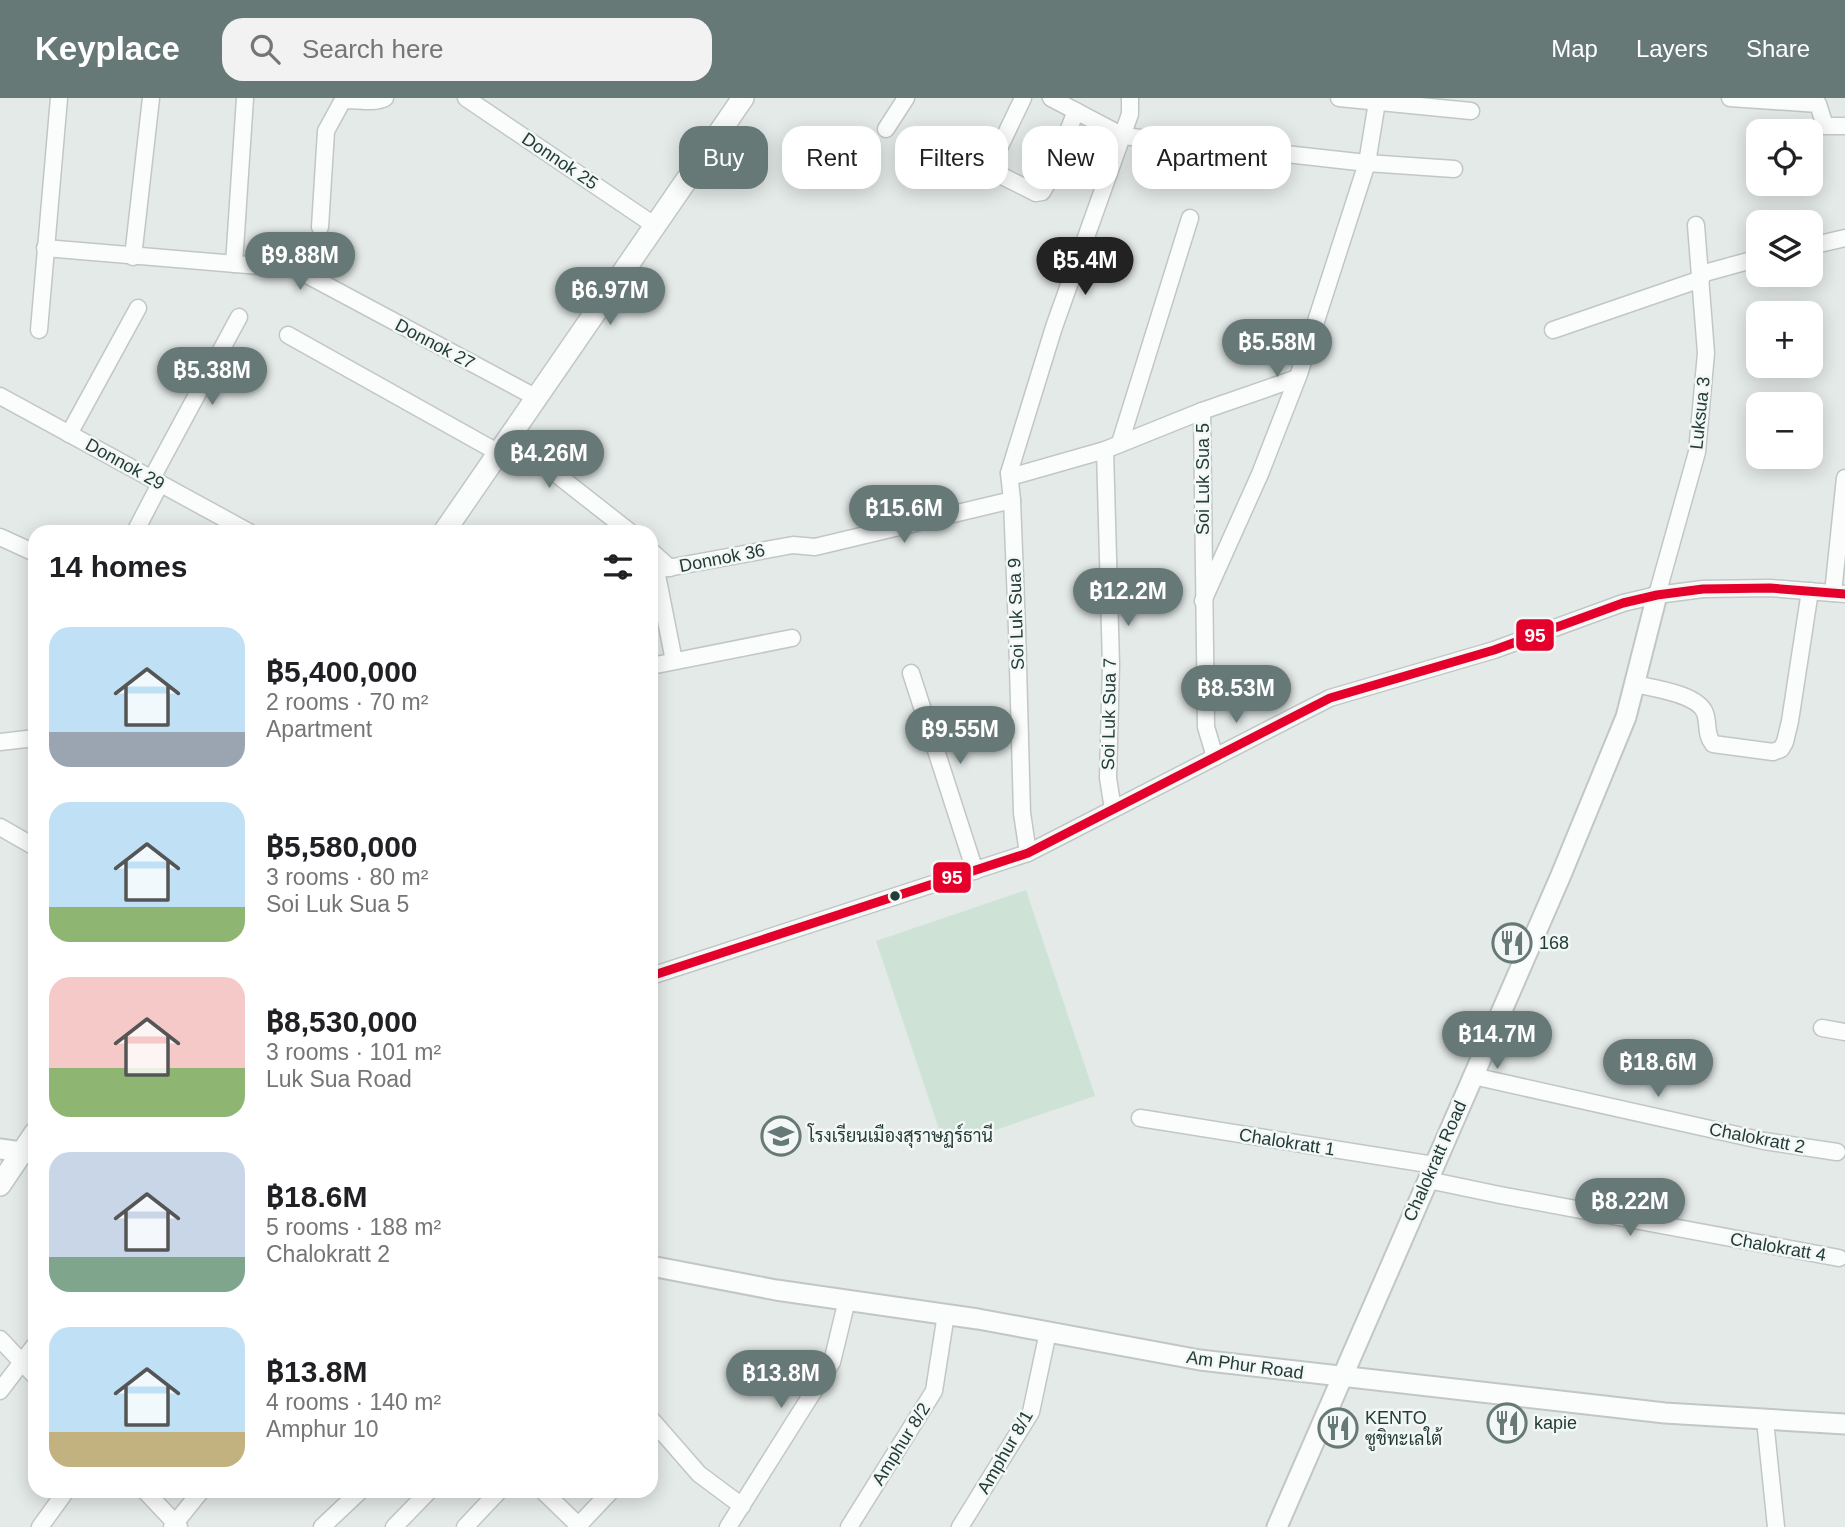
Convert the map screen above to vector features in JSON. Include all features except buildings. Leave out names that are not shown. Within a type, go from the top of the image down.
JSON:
[{"type":"main road","points":[[449,525],[743,98]]},
{"type":"main road","points":[[0,1185],[28,1153]]},
{"type":"street","points":[[38,330],[59,98]]},
{"type":"street","points":[[133,257],[151,98]]},
{"type":"street","points":[[234,264],[245,98]]},
{"type":"street","points":[[320,227],[326,131],[343,100],[377,102],[385,98]]},
{"type":"street","name":"Donnok 25","points":[[466,98],[654,225]]},
{"type":"street","points":[[886,129],[906,98]]},
{"type":"street","points":[[1023,98],[992,168],[998,174],[1036,193],[1042,192],[1048,182],[1076,111]]},
{"type":"street","points":[[1051,98],[1123,136],[1367,163],[1454,169]]},
{"type":"street","points":[[1130,98],[1130,114],[1123,136],[1054,327],[1009,473],[1017,475],[1112,446],[1297,377]]},
{"type":"street","points":[[1339,98],[1471,111]]},
{"type":"street","points":[[1730,98],[1818,104],[1825,126],[1845,126]]},
{"type":"street","points":[[1203,601],[1260,474],[1297,377],[1387,101]]},
{"type":"street","name":"Soi Luk Sua 7","points":[[1113,809],[1108,778],[1112,446],[1190,218]]},
{"type":"street","name":"Luksua 3","points":[[1657,596],[1697,452],[1706,353],[1696,225]]},
{"type":"street","points":[[1823,243],[1845,238]]},
{"type":"street","name":"Donnok 27","points":[[45,248],[296,269],[537,398]]},
{"type":"street","points":[[1553,330],[1746,262]]},
{"type":"street","points":[[69,434],[138,307]]},
{"type":"street","points":[[138,525],[156,481],[239,317]]},
{"type":"street","points":[[288,335],[504,444],[622,525]]},
{"type":"street","name":"Donnok 29","points":[[0,396],[237,525]]},
{"type":"street","name":"Soi Luk Sua 5","points":[[1202,411],[1206,727],[1215,757]]},
{"type":"street","name":"Soi Luk Sua 9","points":[[1009,473],[1022,813],[1028,853]]},
{"type":"street","points":[[658,974],[1028,853],[1330,698],[1494,649],[1623,604],[1657,596],[1703,589],[1770,588],[1839,594],[1845,478]]},
{"type":"street","name":"Donnok 36","points":[[659,570],[793,545],[815,547],[1012,500]]},
{"type":"street","points":[[0,537],[28,550]]},
{"type":"street","points":[[659,570],[674,662]]},
{"type":"street","points":[[1635,684],[1680,695],[1700,705],[1705,713],[1708,737],[1713,744],[1773,752],[1781,749],[1790,721],[1810,591]]},
{"type":"street","name":"Chalokratt Road","points":[[1277,1527],[1561,875],[1626,717],[1657,596]]},
{"type":"street","points":[[658,665],[792,638]]},
{"type":"street","points":[[911,673],[975,871]]},
{"type":"street","points":[[0,742],[28,739]]},
{"type":"street","points":[[0,827],[28,843]]},
{"type":"street","points":[[1822,1028],[1845,1032]]},
{"type":"street","name":"Chalokratt 2","points":[[1473,1076],[1764,1141],[1837,1152]]},
{"type":"street","name":"Chalokratt 1","points":[[1140,1118],[1431,1172]]},
{"type":"street","points":[[0,1149],[28,1153]]},
{"type":"street","name":"Chalokratt 4","points":[[1431,1172],[1513,1198],[1839,1258]]},
{"type":"street","name":"Am Phur Road","points":[[658,1267],[776,1290],[946,1314],[1200,1360],[1665,1413],[1845,1424]]},
{"type":"street","points":[[728,1527],[832,1362],[847,1300]]},
{"type":"street","name":"Amphur 8/2","points":[[849,1527],[934,1391],[946,1314]]},
{"type":"street","name":"Amphur 8/1","points":[[960,1527],[1031,1412],[1048,1332]]},
{"type":"street","points":[[0,1339],[28,1369]]},
{"type":"street","points":[[0,1391],[28,1354]]},
{"type":"street","points":[[1765,1420],[1776,1527]]},
{"type":"street","points":[[658,1427],[699,1474],[742,1506]]},
{"type":"street","points":[[40,1527],[61,1498]]},
{"type":"street","points":[[151,1498],[176,1526],[196,1498]]},
{"type":"street","points":[[322,1527],[353,1498]]},
{"type":"street","points":[[394,1527],[422,1498]]},
{"type":"street","points":[[466,1527],[493,1498]]},
{"type":"street","points":[[550,1498],[578,1527],[605,1498]]},
{"type":"green space","points":[[1026,890],[1095,1096],[945,1147],[876,941]]},
{"type":"transit line","name":"95","points":[[658,974],[1028,853],[1330,698],[1494,650],[1623,603],[1703,589],[1770,588],[1845,594]]},
{"type":"place","name":"168","points":[[1512,943]]},
{"type":"place","name":"โรงเรียนเมืองสุราษฏร์ธานี","points":[[781,1136]]},
{"type":"place","name":"kapie","points":[[1507,1423]]},
{"type":"place","name":"KENTO ซูชิทะเลใต้","points":[[1338,1428]]}]
